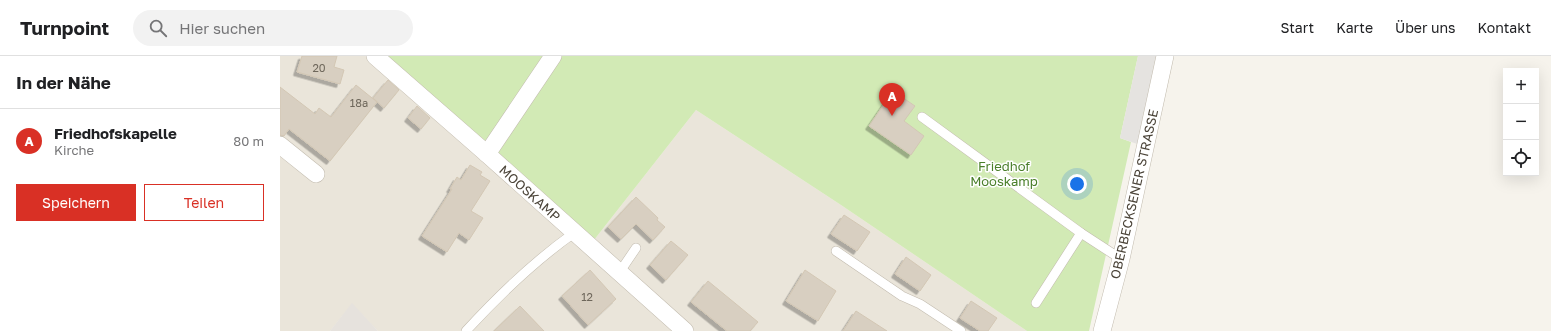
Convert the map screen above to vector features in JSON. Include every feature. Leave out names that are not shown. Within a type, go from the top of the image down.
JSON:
[{"type":"street","name":"MOOSKAMP","points":[[375,56],[487,154],[684,331]]},
{"type":"street","points":[[487,154],[553,56]]},
{"type":"street","name":"OBERBECKSENER STRASSE","points":[[1102,331],[1121,259],[1165,56]]},
{"type":"street","points":[[280,145],[316,174]]},
{"type":"lane","points":[[922,116],[1081,233],[1121,259]]},
{"type":"lane","points":[[466,331],[496,298],[544,254],[574,233]]},
{"type":"lane","points":[[1036,302],[1081,233]]},
{"type":"lane","points":[[619,273],[636,248]]},
{"type":"lane","points":[[836,251],[902,296],[920,304],[961,331]]},
{"type":"shaded area","points":[[280,56],[382,56],[594,240],[696,110],[841,205],[1027,331],[378,331],[352,304],[330,331],[280,331]]},
{"type":"shaded area","points":[[1138,56],[1162,56],[1143,146],[1120,138]]},
{"type":"shaded area","points":[[352,303],[378,331],[330,331]]},
{"type":"green space","name":"Friedhof Mooskamp","points":[[382,56],[1138,56],[1120,138],[1131,142],[1089,331],[1027,331],[841,205],[696,110],[594,240]]},
{"type":"building","points":[[302,56],[337,56],[334,67],[344,70],[340,84],[297,72]]},
{"type":"building","points":[[388,80],[399,90],[384,108],[373,98]]},
{"type":"building","points":[[356,85],[377,102],[330,161],[289,129],[284,136],[280,135],[280,87],[315,114],[319,108],[331,117]]},
{"type":"building","points":[[893,91],[915,106],[904,121],[924,136],[911,155],[869,126]]},
{"type":"building","points":[[417,106],[430,118],[421,129],[408,118]]},
{"type":"building","points":[[470,165],[482,172],[480,175],[490,181],[471,211],[483,218],[469,240],[459,233],[447,252],[422,236],[452,189],[450,189],[457,177],[461,180]]},
{"type":"building","points":[[636,197],[658,218],[657,220],[665,227],[653,240],[636,224],[621,239],[608,227]]},
{"type":"building","points":[[844,215],[870,232],[857,251],[831,234]]},
{"type":"building","points":[[671,241],[688,255],[666,280],[650,265]]},
{"type":"building","points":[[906,257],[931,275],[920,291],[895,274]]},
{"type":"building","points":[[590,270],[616,299],[588,325],[562,296]]},
{"type":"building","points":[[805,270],[836,291],[818,321],[786,301]]},
{"type":"building","points":[[708,281],[758,322],[750,331],[727,331],[691,302]]},
{"type":"building","points":[[971,301],[997,318],[988,331],[980,331],[960,318]]},
{"type":"building","points":[[520,306],[544,331],[494,331]]},
{"type":"building","points":[[856,311],[887,331],[843,331]]},
{"type":"place","name":"Friedhofskapelle","points":[[892,116]]}]
